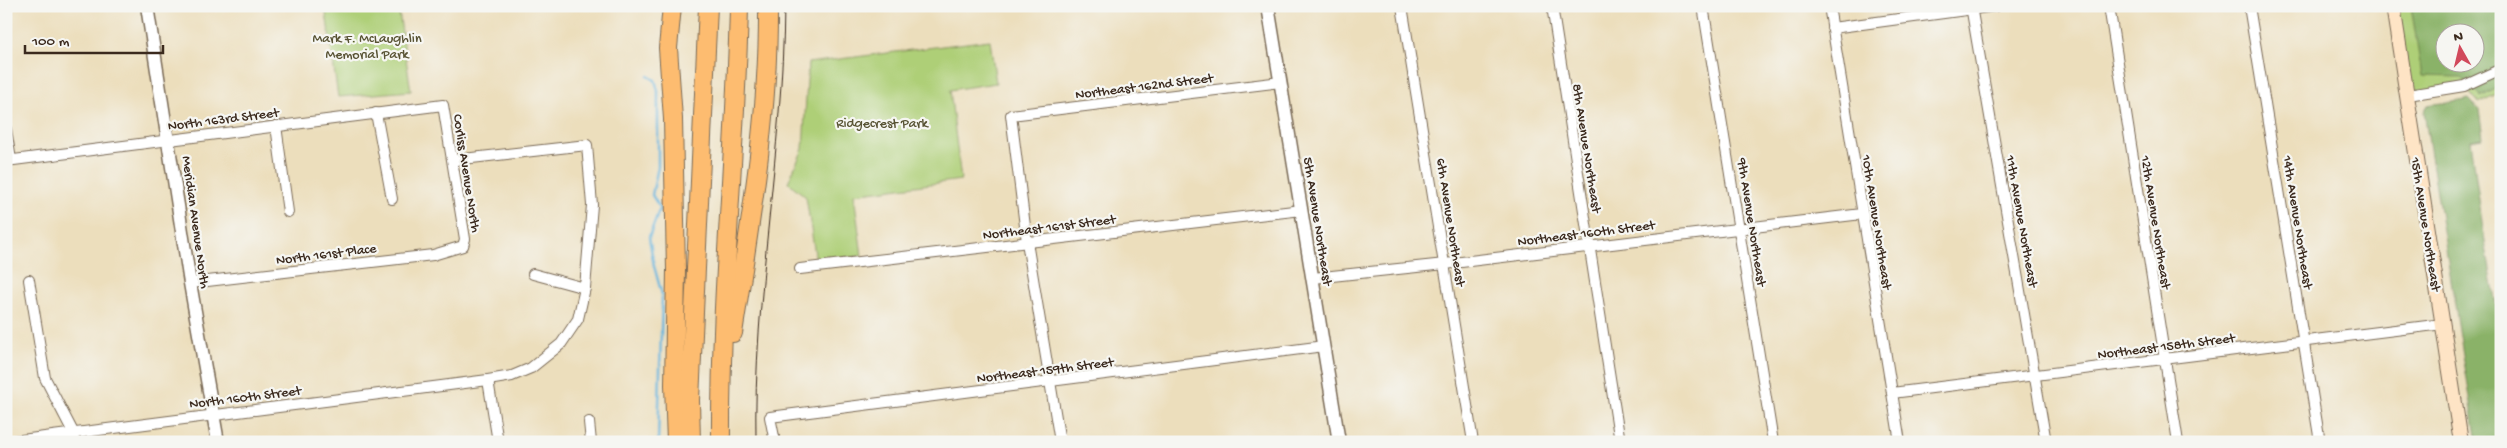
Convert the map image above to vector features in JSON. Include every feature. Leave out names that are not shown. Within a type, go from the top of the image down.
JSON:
[{"type":"highway","points":[[672,6],[668,48],[673,119],[676,270],[674,384],[676,442]]},
{"type":"highway","points":[[691,442],[690,400],[708,6]]},
{"type":"highway","points":[[721,442],[721,372],[738,79],[739,6]]},
{"type":"highway","points":[[721,410],[755,196],[768,53],[768,6]]},
{"type":"main road","name":"15th Avenue Northeast","points":[[2393,6],[2461,442]]},
{"type":"street","name":"Meridian Avenue North","points":[[148,6],[190,283],[218,442]]},
{"type":"street","name":"5th Avenue Northeast","points":[[1268,6],[1339,442]]},
{"type":"street","name":"6th Avenue Northeast","points":[[1402,6],[1473,442]]},
{"type":"street","name":"8th Avenue Northeast","points":[[1552,6],[1620,442]]},
{"type":"street","name":"9th Avenue Northeast","points":[[1704,6],[1773,442]]},
{"type":"street","name":"10th Avenue Northeast","points":[[1829,6],[1900,442]]},
{"type":"street","points":[[1832,28],[1996,6]]},
{"type":"street","name":"12th Avenue Northeast","points":[[2109,6],[2178,442]]},
{"type":"street","name":"14th Avenue Northeast","points":[[2249,6],[2320,442]]},
{"type":"street","name":"11th Avenue Northeast","points":[[1971,8],[2036,375],[2046,442]]},
{"type":"street","points":[[2408,95],[2464,86],[2501,69]]},
{"type":"street","name":"Northeast 162nd Street","points":[[1027,242],[1010,115],[1281,82]]},
{"type":"street","name":"North 163rd Street","points":[[8,160],[169,138],[443,105]]},
{"type":"street","name":"Corliss Avenue North","points":[[443,105],[454,160],[465,239],[463,246]]},
{"type":"street","points":[[376,113],[392,199]]},
{"type":"street","points":[[276,126],[288,212]]},
{"type":"street","points":[[6,129],[8,160]]},
{"type":"street","name":"North 160th Street","points":[[6,442],[74,437],[214,414],[488,380],[512,376],[531,368],[561,344],[578,319],[585,288],[592,205],[587,145],[454,160]]},
{"type":"street","name":"Northeast 161st Street","points":[[800,269],[1302,210]]},
{"type":"street","name":"Northeast 160th Street","points":[[1313,278],[1862,214]]},
{"type":"street","points":[[1027,242],[1060,442]]},
{"type":"street","name":"North 161st Place","points":[[190,283],[433,255],[463,246]]},
{"type":"street","points":[[533,274],[585,288]]},
{"type":"street","points":[[29,280],[45,378],[74,437]]},
{"type":"street","name":"Northeast 158th Street","points":[[1892,393],[2443,324]]},
{"type":"street","name":"Northeast 159th Street","points":[[775,442],[770,417],[1324,346]]},
{"type":"street","points":[[488,380],[498,442]]},
{"type":"street","points":[[589,422],[591,442]]},
{"type":"green space","name":"Mark F. McLaughlin Memorial Park","points":[[325,6],[398,6],[411,91],[338,97]]},
{"type":"green space","points":[[2393,6],[2501,6],[2501,92],[2478,103],[2464,86],[2408,95]]},
{"type":"green space","points":[[2411,6],[2501,6],[2501,86],[2481,97],[2461,77],[2422,76]]},
{"type":"green space","name":"Ridgecrest Park","points":[[990,40],[996,83],[950,90],[961,180],[854,194],[862,256],[816,261],[806,197],[788,182],[803,149],[808,63]]},
{"type":"green space","points":[[2469,99],[2479,110],[2483,138],[2471,140],[2483,229],[2501,334],[2501,442],[2477,442],[2424,112],[2428,105]]},
{"type":"waterway","points":[[648,76],[655,80],[658,91],[658,167],[652,195],[660,208],[649,237],[662,295],[658,442]]},
{"type":"tram line","points":[[756,442],[756,387],[759,333],[779,115],[784,6]]}]
